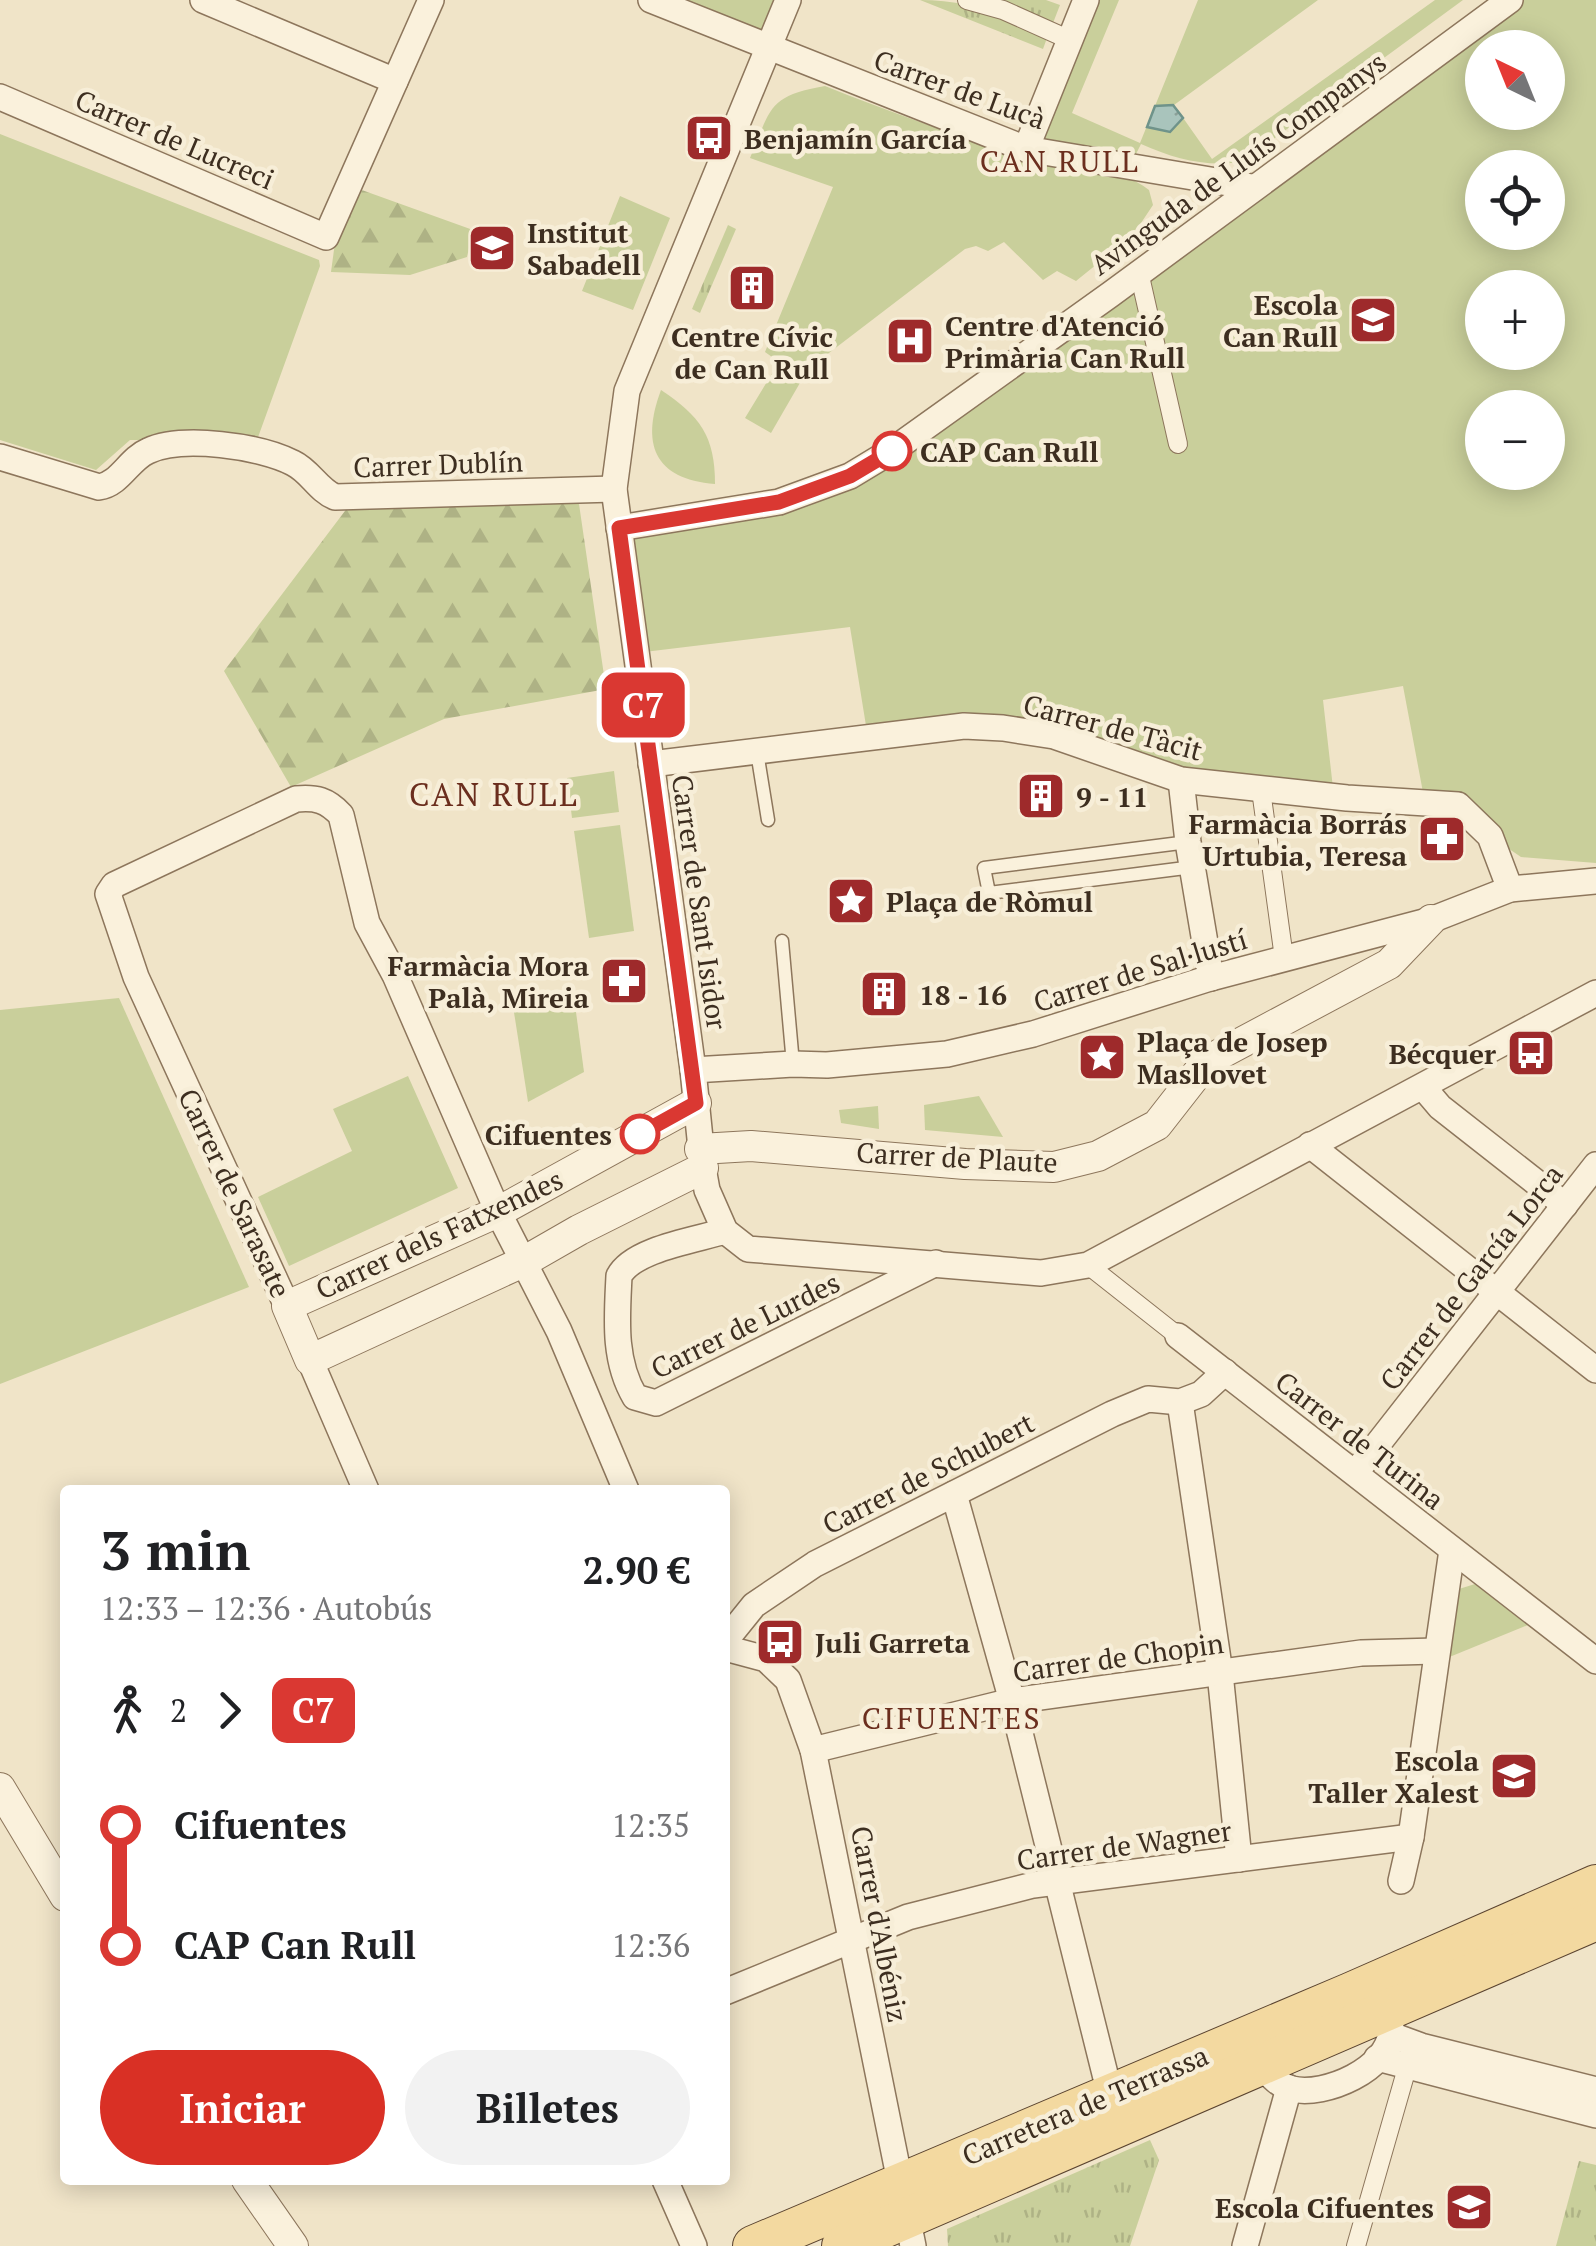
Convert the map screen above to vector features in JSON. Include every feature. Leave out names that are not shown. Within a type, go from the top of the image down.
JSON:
[{"type":"main road","name":"Carretera de Terrassa","points":[[1383,2010],[1596,1885]]},
{"type":"main road","name":"Carretera de Terrassa","points":[[842,2246],[1596,1920]]},
{"type":"main road","name":"Carretera de Terrassa","points":[[753,2246],[907,2216],[1110,2094],[1273,2060]]},
{"type":"street","points":[[203,0],[395,80],[431,0]]},
{"type":"street","name":"Carrer de Lucà","points":[[651,0],[1026,149],[1252,187]]},
{"type":"street","name":"Carrer de Sant Isidor","points":[[729,1235],[711,1200],[702,1158],[614,489],[627,391],[788,0]]},
{"type":"street","points":[[966,0],[1003,10],[1070,40]]},
{"type":"street","points":[[1026,149],[1086,0]]},
{"type":"street","name":"Avinguda de Lluís Companys","points":[[619,528],[779,502],[850,476],[894,450],[1510,0]]},
{"type":"street","name":"Carrer de Lucreci","points":[[0,97],[326,237],[395,80]]},
{"type":"street","points":[[1139,272],[1178,444]]},
{"type":"street","name":"Carrer Dublín","points":[[0,457],[99,487],[108,486],[147,451],[192,444],[260,451],[292,462],[335,497],[614,489]]},
{"type":"street","name":"Carrer de Tàcit","points":[[651,764],[964,726],[1003,728],[1054,736],[1182,780],[1458,806],[1490,836],[1510,889]]},
{"type":"street","points":[[1182,780],[1211,978]]},
{"type":"street","points":[[1261,790],[1284,958]]},
{"type":"street","name":"Carrer de Sarasate","points":[[364,1485],[287,1306],[136,978],[108,894],[114,886],[296,799],[329,802],[341,815],[366,923],[395,975],[498,1212]]},
{"type":"street","name":"Carrer de Sal·lustí","points":[[693,1070],[827,1065],[948,1054],[1033,1034],[1211,978],[1431,920],[1510,889],[1596,882]]},
{"type":"street","name":"Carrer de Plaute","points":[[702,1158],[751,1146],[965,1164],[1054,1167],[1098,1156],[1157,1125],[1207,1061],[1389,964],[1431,920]]},
{"type":"street","points":[[729,1235],[748,1249],[1041,1273],[1088,1265],[1596,993]]},
{"type":"street","points":[[1423,1087],[1440,1107],[1565,1205]]},
{"type":"street","name":"Carrer dels Fatxendes","points":[[287,1306],[498,1212],[696,1103]]},
{"type":"street","points":[[1310,1145],[1596,1370]]},
{"type":"street","name":"Carrer dels Fatxendes","points":[[310,1360],[525,1262],[702,1158]]},
{"type":"street","name":"Carrer de García Lorca","points":[[1356,1472],[1596,1165]]},
{"type":"street","points":[[498,1212],[573,1362],[624,1485]]},
{"type":"street","name":"Carrer de Lurdes","points":[[729,1235],[639,1256],[625,1265],[619,1276],[619,1358],[623,1376],[635,1396],[656,1403],[936,1264]]},
{"type":"street","name":"Carrer de Turina","points":[[1088,1265],[1596,1661]]},
{"type":"street","points":[[1225,1372],[1201,1394],[1180,1402],[1220,1673],[1239,1859]]},
{"type":"street","name":"Carrer de Schubert","points":[[730,1637],[754,1605],[814,1564],[1148,1399],[1180,1402]]},
{"type":"street","points":[[954,1494],[1012,1701],[1110,2094]]},
{"type":"street","points":[[1401,1881],[1411,1837],[1452,1550]]},
{"type":"street","name":"Carrer d'Albéniz","points":[[730,1646],[766,1659],[788,1680],[814,1750],[907,2216]]},
{"type":"street","name":"Carrer de Chopin","points":[[814,1750],[1012,1701],[1361,1653],[1436,1651]]},
{"type":"street","points":[[0,1788],[60,1888]]},
{"type":"street","name":"Carrer de Wagner","points":[[730,1990],[908,1917],[1058,1880],[1411,1837]]},
{"type":"street","points":[[1383,2010],[1420,2046],[1596,2090]]},
{"type":"street","name":"Carretera de Terrassa","points":[[1273,2060],[1310,2090],[1352,2078],[1377,2058],[1383,2010]]},
{"type":"street","points":[[1377,2058],[1596,2115]]},
{"type":"street","points":[[1245,2246],[1273,2060]]},
{"type":"street","points":[[1356,2246],[1407,2068]]},
{"type":"street","points":[[250,2185],[292,2246]]},
{"type":"street","points":[[668,2185],[694,2246]]},
{"type":"lane","points":[[757,752],[768,820]]},
{"type":"lane","points":[[1191,854],[989,893],[984,868],[1191,854]]},
{"type":"lane","points":[[782,942],[793,1064]]},
{"type":"green space","points":[[675,0],[777,0],[763,34]]},
{"type":"green space","points":[[920,0],[979,8],[1047,38],[1043,49]]},
{"type":"green space","points":[[988,0],[1046,0],[1060,5],[1053,23]]},
{"type":"green space","points":[[1099,0],[1119,0],[1072,113],[1140,143],[1198,0],[1318,0],[1174,105],[1212,159],[1435,0],[1463,0],[1242,162],[1215,163],[1178,158],[1141,144],[1135,156],[1041,146]]},
{"type":"green space","points":[[1510,0],[1596,0],[1596,863],[1521,857],[1490,836],[1425,803],[1403,686],[1323,700],[1333,788],[1261,790],[1054,736],[868,738],[850,627],[636,653],[619,528],[850,476],[1465,32],[1465,130],[1565,130],[1565,30],[1468,30]]},
{"type":"green space","points":[[825,86],[998,148],[1122,176],[1149,190],[1153,205],[1133,235],[1076,281],[1057,271],[1043,280],[1004,242],[988,251],[976,246],[965,249],[808,369],[771,433],[745,418],[779,362],[765,352],[833,187],[750,158],[762,127],[781,100]]},
{"type":"green space","points":[[0,134],[319,260],[257,440],[130,440],[96,470],[0,440]]},
{"type":"green space","points":[[359,189],[473,230],[467,257],[410,275],[331,272],[336,235]]},
{"type":"green space","points":[[620,196],[670,218],[633,310],[582,291]]},
{"type":"green space","points":[[728,225],[736,229],[700,313],[692,309]]},
{"type":"green space","points":[[661,390],[686,409],[703,429],[712,453],[715,484],[678,475],[657,455],[652,426]]},
{"type":"green space","points":[[351,503],[579,504],[606,689],[444,719],[291,787],[224,671]]},
{"type":"green space","points":[[614,771],[619,812],[572,818],[567,778]]},
{"type":"green space","points":[[620,825],[634,931],[589,938],[574,831]]},
{"type":"green space","points":[[574,997],[584,1072],[528,1102],[513,1006]]},
{"type":"green space","points":[[119,998],[249,1287],[0,1384],[0,1010]]},
{"type":"green space","points":[[408,1076],[458,1188],[289,1266],[258,1197],[352,1151],[333,1109]]},
{"type":"green space","points":[[979,1096],[1003,1137],[925,1130],[924,1105]]},
{"type":"green space","points":[[878,1106],[879,1129],[841,1123],[839,1110]]},
{"type":"green space","points":[[1475,1584],[1528,1625],[1447,1658],[1459,1589]]},
{"type":"green space","points":[[1150,2140],[1159,2160],[1130,2246],[948,2246],[947,2229]]},
{"type":"green space","points":[[1579,2161],[1596,2165],[1596,2246],[1556,2246]]},
{"type":"water","points":[[1173,105],[1183,118],[1170,132],[1147,127],[1155,106]]},
{"type":"bus line","name":"C7","points":[[640,1134],[696,1103],[619,528],[779,502],[850,476],[892,451]]},
{"type":"place","name":"Benjamín García","points":[[709,138]]},
{"type":"place","name":"Institut Sabadell","points":[[492,248]]},
{"type":"place","name":"Centre Cívic de Can Rull","points":[[752,288]]},
{"type":"place","name":"Escola Can Rull","points":[[1373,320]]},
{"type":"place","name":"Centre d'Atenció Primària Can Rull","points":[[910,341]]},
{"type":"place","name":"CAP Can Rull","points":[[892,451]]},
{"type":"place","name":"9 - 11","points":[[1041,796]]},
{"type":"place","name":"Farmàcia Borrás Urtubia, Teresa","points":[[1442,839]]},
{"type":"place","name":"Plaça de Ròmul","points":[[851,901]]},
{"type":"place","name":"Farmàcia Mora Palà, Mireia","points":[[624,981]]},
{"type":"place","name":"18 - 16","points":[[884,994]]},
{"type":"place","name":"Bécquer","points":[[1531,1053]]},
{"type":"place","name":"Plaça de Josep Masllovet","points":[[1102,1057]]},
{"type":"place","name":"Cifuentes","points":[[640,1134]]},
{"type":"place","name":"Juli Garreta","points":[[780,1642]]},
{"type":"place","name":"Escola Taller Xalest","points":[[1514,1776]]},
{"type":"place","name":"Escola Cifuentes","points":[[1469,2207]]},
{"type":"district","name":"CAN RULL","points":[[1060,161]]},
{"type":"district","name":"CAN RULL","points":[[494,794]]},
{"type":"district","name":"CIFUENTES","points":[[952,1718]]}]
